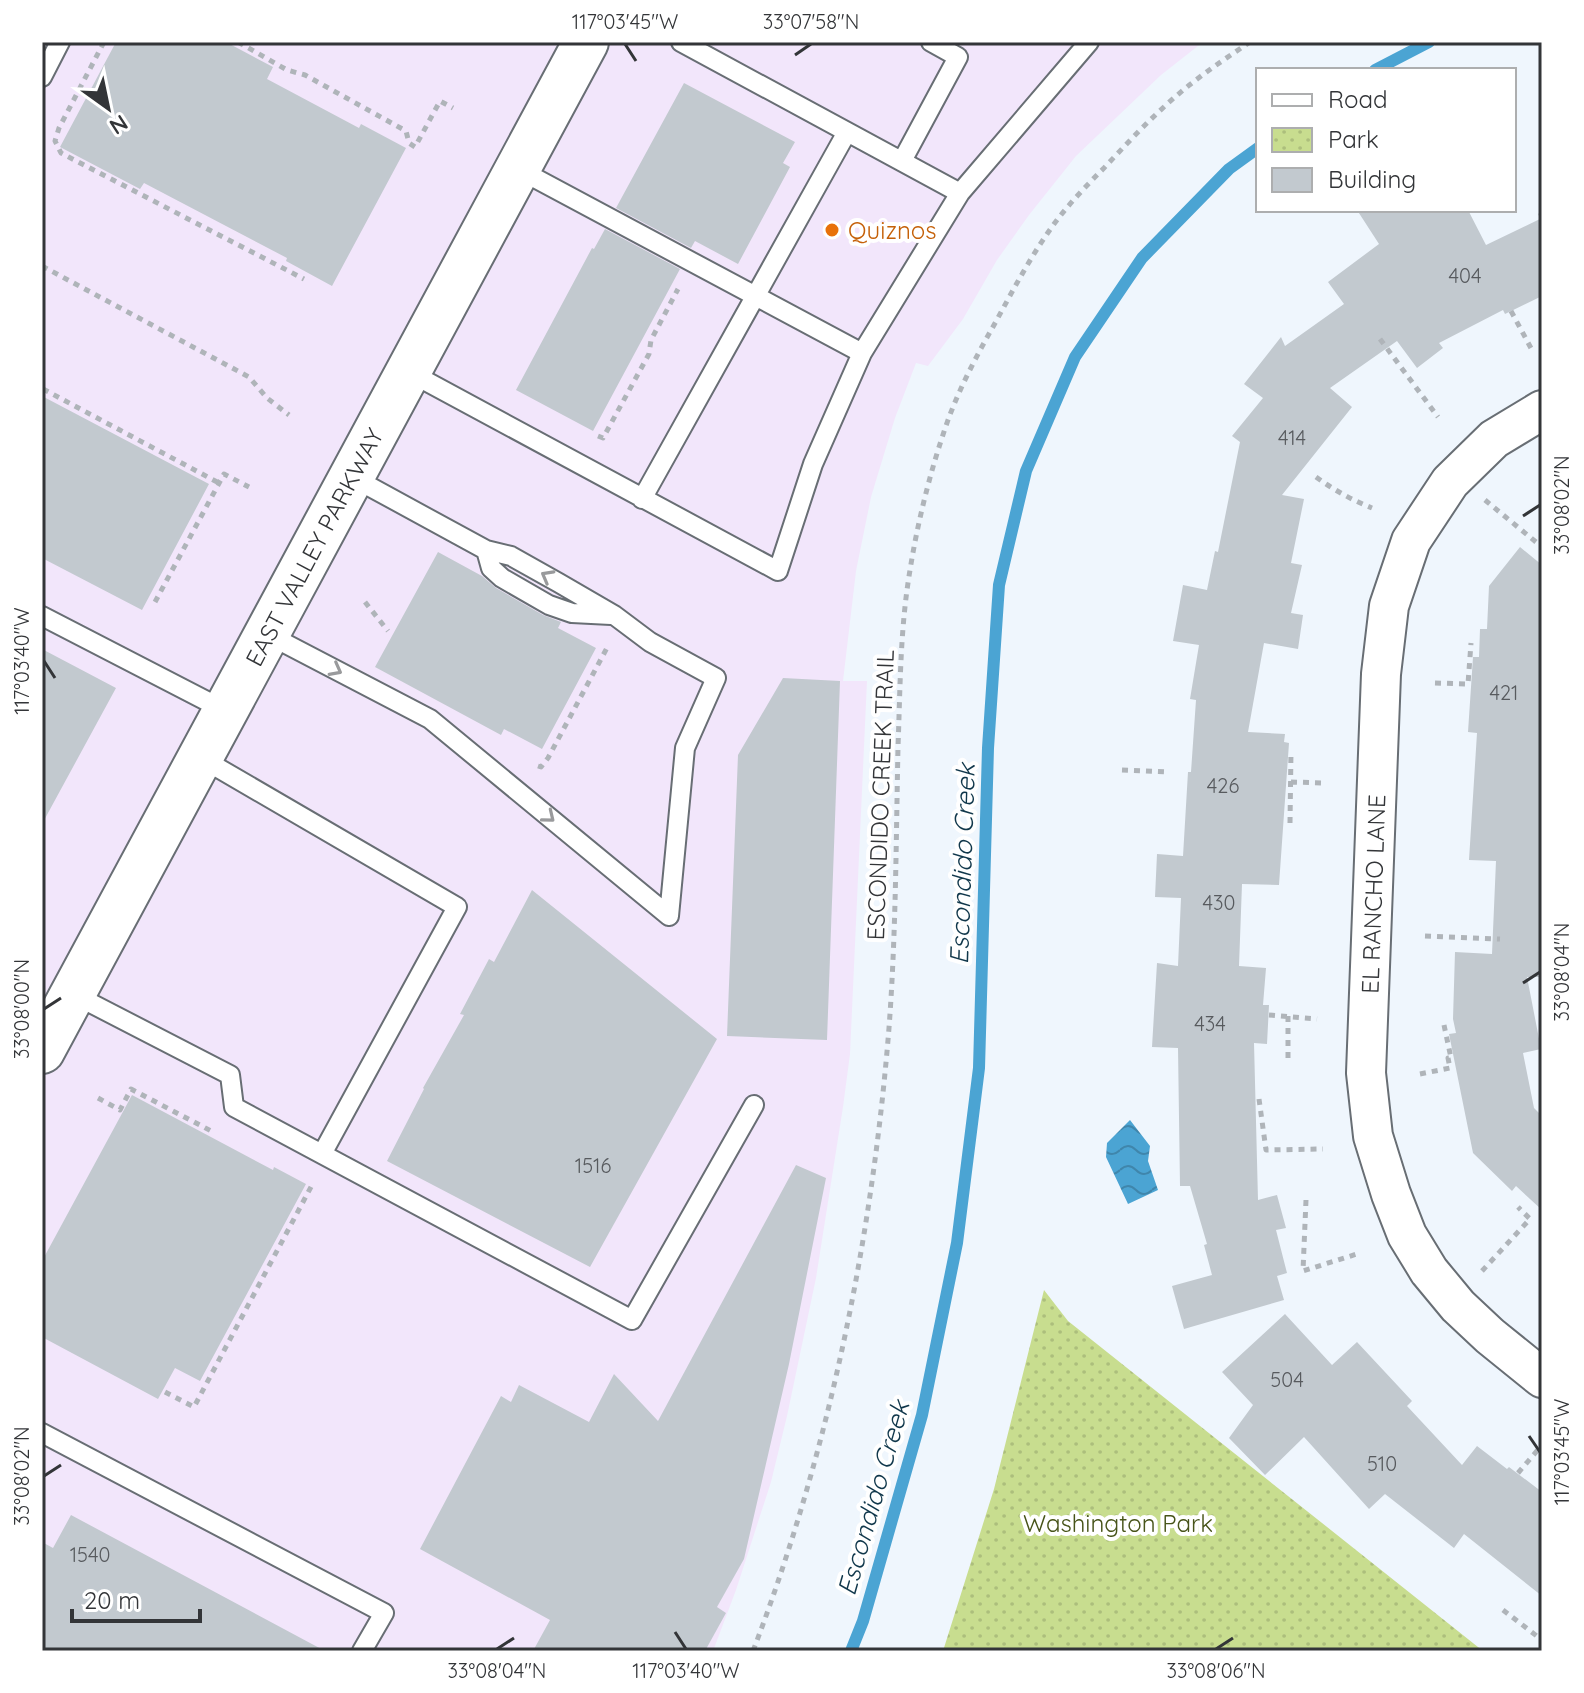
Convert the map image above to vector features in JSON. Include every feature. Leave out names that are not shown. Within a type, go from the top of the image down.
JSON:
[{"type":"main road","name":"EAST VALLEY PARKWAY","points":[[42,1051],[586,42]]},
{"type":"street","name":"EL RANCHO LANE","points":[[1542,410],[1494,439],[1450,482],[1411,541],[1389,606],[1381,674],[1366,1073],[1373,1136],[1407,1235],[1429,1271],[1458,1306],[1542,1378]]},
{"type":"lane","points":[[42,77],[60,42]]},
{"type":"lane","points":[[681,42],[960,193]]},
{"type":"lane","points":[[902,161],[964,49],[931,42]]},
{"type":"lane","points":[[409,372],[778,571],[813,464],[862,353],[960,193],[1089,42]]},
{"type":"lane","points":[[642,499],[847,132]]},
{"type":"lane","points":[[518,169],[862,353]]},
{"type":"lane","points":[[267,634],[430,719],[669,916],[685,748],[716,678],[650,642],[618,618],[511,556],[486,550],[352,477]]},
{"type":"lane","points":[[42,616],[226,711]]},
{"type":"lane","points":[[201,758],[457,907],[322,1154]]},
{"type":"lane","points":[[73,994],[230,1075],[234,1107],[632,1320],[754,1105]]},
{"type":"lane","points":[[42,1433],[384,1613],[362,1651]]},
{"type":"path","points":[[104,42],[59,128],[55,141],[61,153],[304,279]]},
{"type":"path","points":[[238,42],[406,131],[409,143],[415,147],[440,101],[453,108]]},
{"type":"path","name":"ESCONDIDO CREEK TRAIL","points":[[753,1651],[806,1493],[831,1404],[861,1246],[874,1163],[893,963],[900,661],[906,592],[916,532],[949,416],[977,356],[1048,232],[1143,126],[1192,83],[1250,42]]},
{"type":"path","points":[[42,266],[249,377],[267,398],[289,415]]},
{"type":"path","points":[[590,432],[603,438],[649,354],[651,340],[678,289],[666,282]]},
{"type":"path","points":[[1511,311],[1532,350]]},
{"type":"path","points":[[1380,339],[1438,417]]},
{"type":"path","points":[[43,389],[219,483]]},
{"type":"path","points":[[155,602],[224,474],[249,487]]},
{"type":"path","points":[[1316,477],[1352,500],[1372,508]]},
{"type":"path","points":[[1496,510],[1542,547]]},
{"type":"path","points":[[365,602],[388,631]]},
{"type":"path","points":[[527,762],[541,767],[548,758],[618,618]]},
{"type":"path","points":[[1435,683],[1468,684],[1471,643]]},
{"type":"path","points":[[1290,823],[1291,751]]},
{"type":"path","points":[[1122,770],[1169,772]]},
{"type":"path","points":[[1291,782],[1325,783]]},
{"type":"path","points":[[1425,936],[1500,939]]},
{"type":"path","points":[[1269,1015],[1317,1019]]},
{"type":"path","points":[[1288,1016],[1288,1059]]},
{"type":"path","points":[[1420,1074],[1451,1067],[1444,1025]]},
{"type":"path","points":[[98,1098],[120,1110],[131,1089],[215,1133]]},
{"type":"path","points":[[1259,1099],[1266,1150],[1323,1149]]},
{"type":"path","points":[[165,1392],[194,1407],[313,1185],[299,1178]]},
{"type":"path","points":[[1306,1200],[1303,1271],[1360,1253]]},
{"type":"path","points":[[1491,1261],[1530,1219],[1518,1207]]},
{"type":"path","points":[[1518,1473],[1542,1445]]},
{"type":"path","points":[[1503,1610],[1542,1640]]},
{"type":"shaded area","points":[[42,42],[1203,42],[1161,75],[1076,156],[997,260],[963,319],[928,366],[916,363],[895,418],[871,497],[856,571],[843,681],[867,681],[850,1054],[843,1107],[816,1278],[787,1416],[771,1482],[713,1651],[42,1651]]},
{"type":"green space","name":"Washington Park","points":[[1044,1290],[1068,1321],[1483,1651],[943,1651],[994,1489]]},
{"type":"water","points":[[1130,1120],[1150,1146],[1148,1161],[1158,1190],[1128,1204],[1106,1157],[1107,1143]]},
{"type":"building","points":[[116,42],[226,42],[273,67],[267,79],[359,128],[361,124],[406,148],[332,286],[286,261],[287,258],[144,183],[140,189],[60,147]]},
{"type":"building","points":[[684,83],[795,142],[783,163],[790,167],[738,264],[695,241],[691,248],[616,208]]},
{"type":"building","points":[[1358,212],[1469,212],[1486,245],[1542,218],[1542,296],[1505,314],[1503,310],[1439,343],[1443,348],[1417,368],[1397,341],[1330,388],[1352,407],[1282,495],[1304,499],[1291,563],[1302,565],[1291,613],[1303,615],[1298,649],[1264,643],[1248,732],[1285,734],[1284,742],[1289,743],[1279,885],[1242,884],[1239,966],[1266,968],[1263,1005],[1269,1005],[1267,1044],[1254,1043],[1258,1200],[1277,1195],[1286,1228],[1276,1230],[1287,1273],[1277,1276],[1284,1300],[1184,1329],[1172,1286],[1212,1275],[1204,1245],[1207,1244],[1190,1186],[1180,1186],[1178,1048],[1152,1047],[1157,963],[1178,966],[1181,898],[1155,897],[1157,854],[1183,856],[1196,700],[1190,699],[1199,645],[1173,641],[1183,585],[1207,590],[1215,551],[1218,552],[1240,442],[1232,436],[1263,398],[1244,384],[1281,337],[1285,346],[1344,304],[1328,282],[1379,244]]},
{"type":"building","points":[[605,229],[680,269],[593,431],[516,390]]},
{"type":"building","points":[[42,396],[209,484],[142,610],[42,558]]},
{"type":"building","points":[[1520,547],[1542,565],[1542,977],[1527,977],[1541,1049],[1523,1053],[1534,1108],[1542,1116],[1542,1210],[1516,1186],[1512,1191],[1473,1153],[1449,1034],[1456,1033],[1453,1019],[1455,952],[1492,954],[1496,861],[1469,860],[1477,733],[1468,732],[1473,657],[1479,657],[1480,629],[1487,629],[1489,586]]},
{"type":"building","points":[[438,552],[543,615],[561,622],[558,628],[596,648],[542,749],[504,729],[501,735],[375,667]]},
{"type":"building","points":[[42,649],[116,688],[42,824]]},
{"type":"building","points":[[783,678],[840,681],[827,1040],[727,1036],[738,755]]},
{"type":"building","points":[[532,890],[717,1039],[590,1267],[387,1161],[464,1015],[460,1014],[489,959],[494,962]]},
{"type":"building","points":[[132,1095],[273,1170],[274,1167],[306,1184],[200,1381],[175,1368],[158,1399],[42,1337],[42,1261]]},
{"type":"building","points":[[796,1165],[826,1178],[789,1364],[744,1559],[717,1607],[726,1613],[705,1651],[533,1651],[550,1620],[420,1549],[501,1396],[511,1402],[519,1385],[589,1422],[614,1374],[658,1421]]},
{"type":"building","points":[[1285,1314],[1332,1365],[1357,1342],[1412,1401],[1407,1406],[1462,1465],[1477,1446],[1542,1492],[1542,1596],[1464,1534],[1454,1548],[1385,1494],[1369,1509],[1304,1437],[1265,1475],[1229,1438],[1253,1405],[1222,1372]]},
{"type":"building","points":[[71,1515],[325,1651],[42,1651],[42,1542],[53,1548]]},
{"type":"waterway","name":"Escondido Creek","points":[[1379,68],[1429,42]]},
{"type":"waterway","name":"Escondido Creek","points":[[851,1651],[863,1621],[922,1415],[957,1243],[979,1068],[988,748],[999,585],[1026,471],[1075,357],[1142,258],[1229,169],[1256,149]]},
{"type":"place","name":"Quiznos","points":[[832,230]]}]
